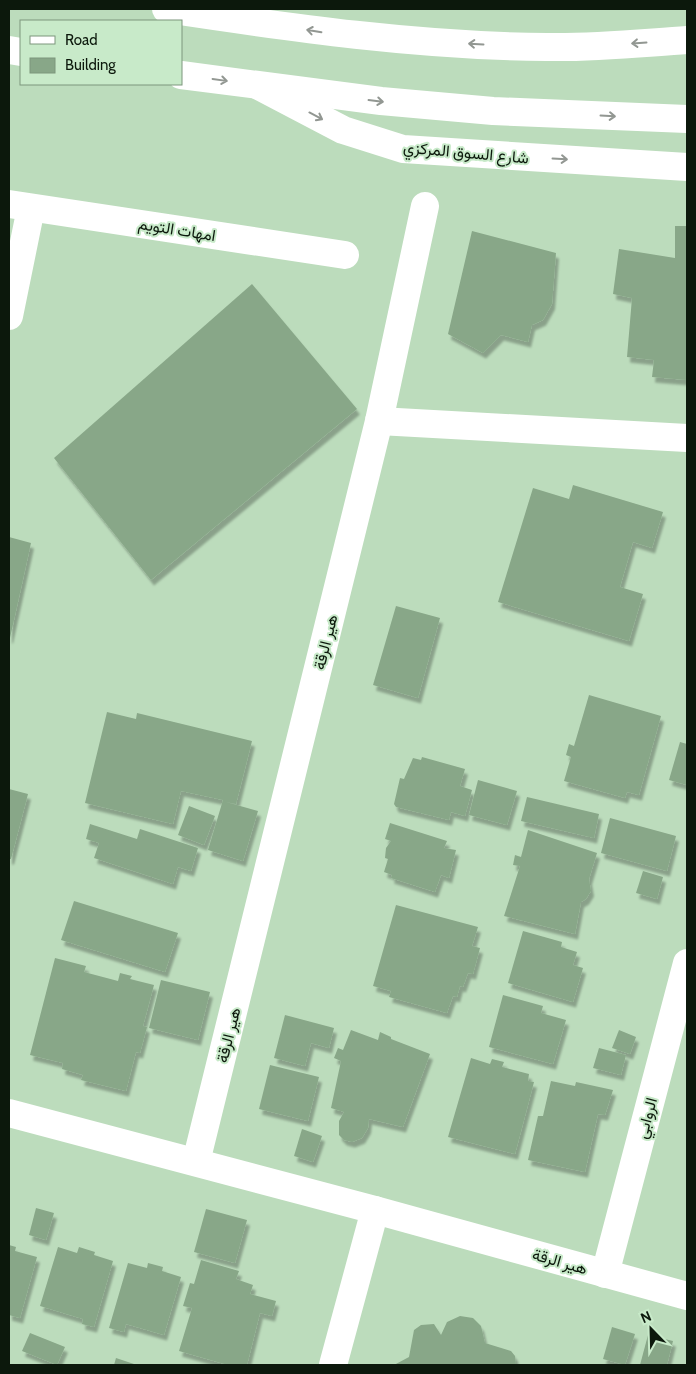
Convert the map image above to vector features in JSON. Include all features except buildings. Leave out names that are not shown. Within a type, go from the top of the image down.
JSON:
[{"type":"street","points":[[166,9],[326,33],[468,44],[548,47],[687,40]]},
{"type":"street","name":"شارع السوق المركزي","points":[[182,75],[381,102],[493,111],[687,119]]},
{"type":"street","name":"شارع السوق المركزي","points":[[258,85],[343,130],[375,142],[403,149],[687,167]]},
{"type":"street","points":[[9,316],[20,206]]},
{"type":"street","name":"امهات التويم","points":[[20,206],[345,255]]},
{"type":"street","name":"هير الرقة","points":[[196,1162],[379,421],[425,206]]},
{"type":"street","points":[[379,421],[687,438]]},
{"type":"street","name":"الروابي","points":[[604,1274],[687,963]]},
{"type":"street","name":"هير الرقة","points":[[9,1113],[375,1210],[687,1296]]},
{"type":"street","points":[[334,1365],[375,1210]]}]
